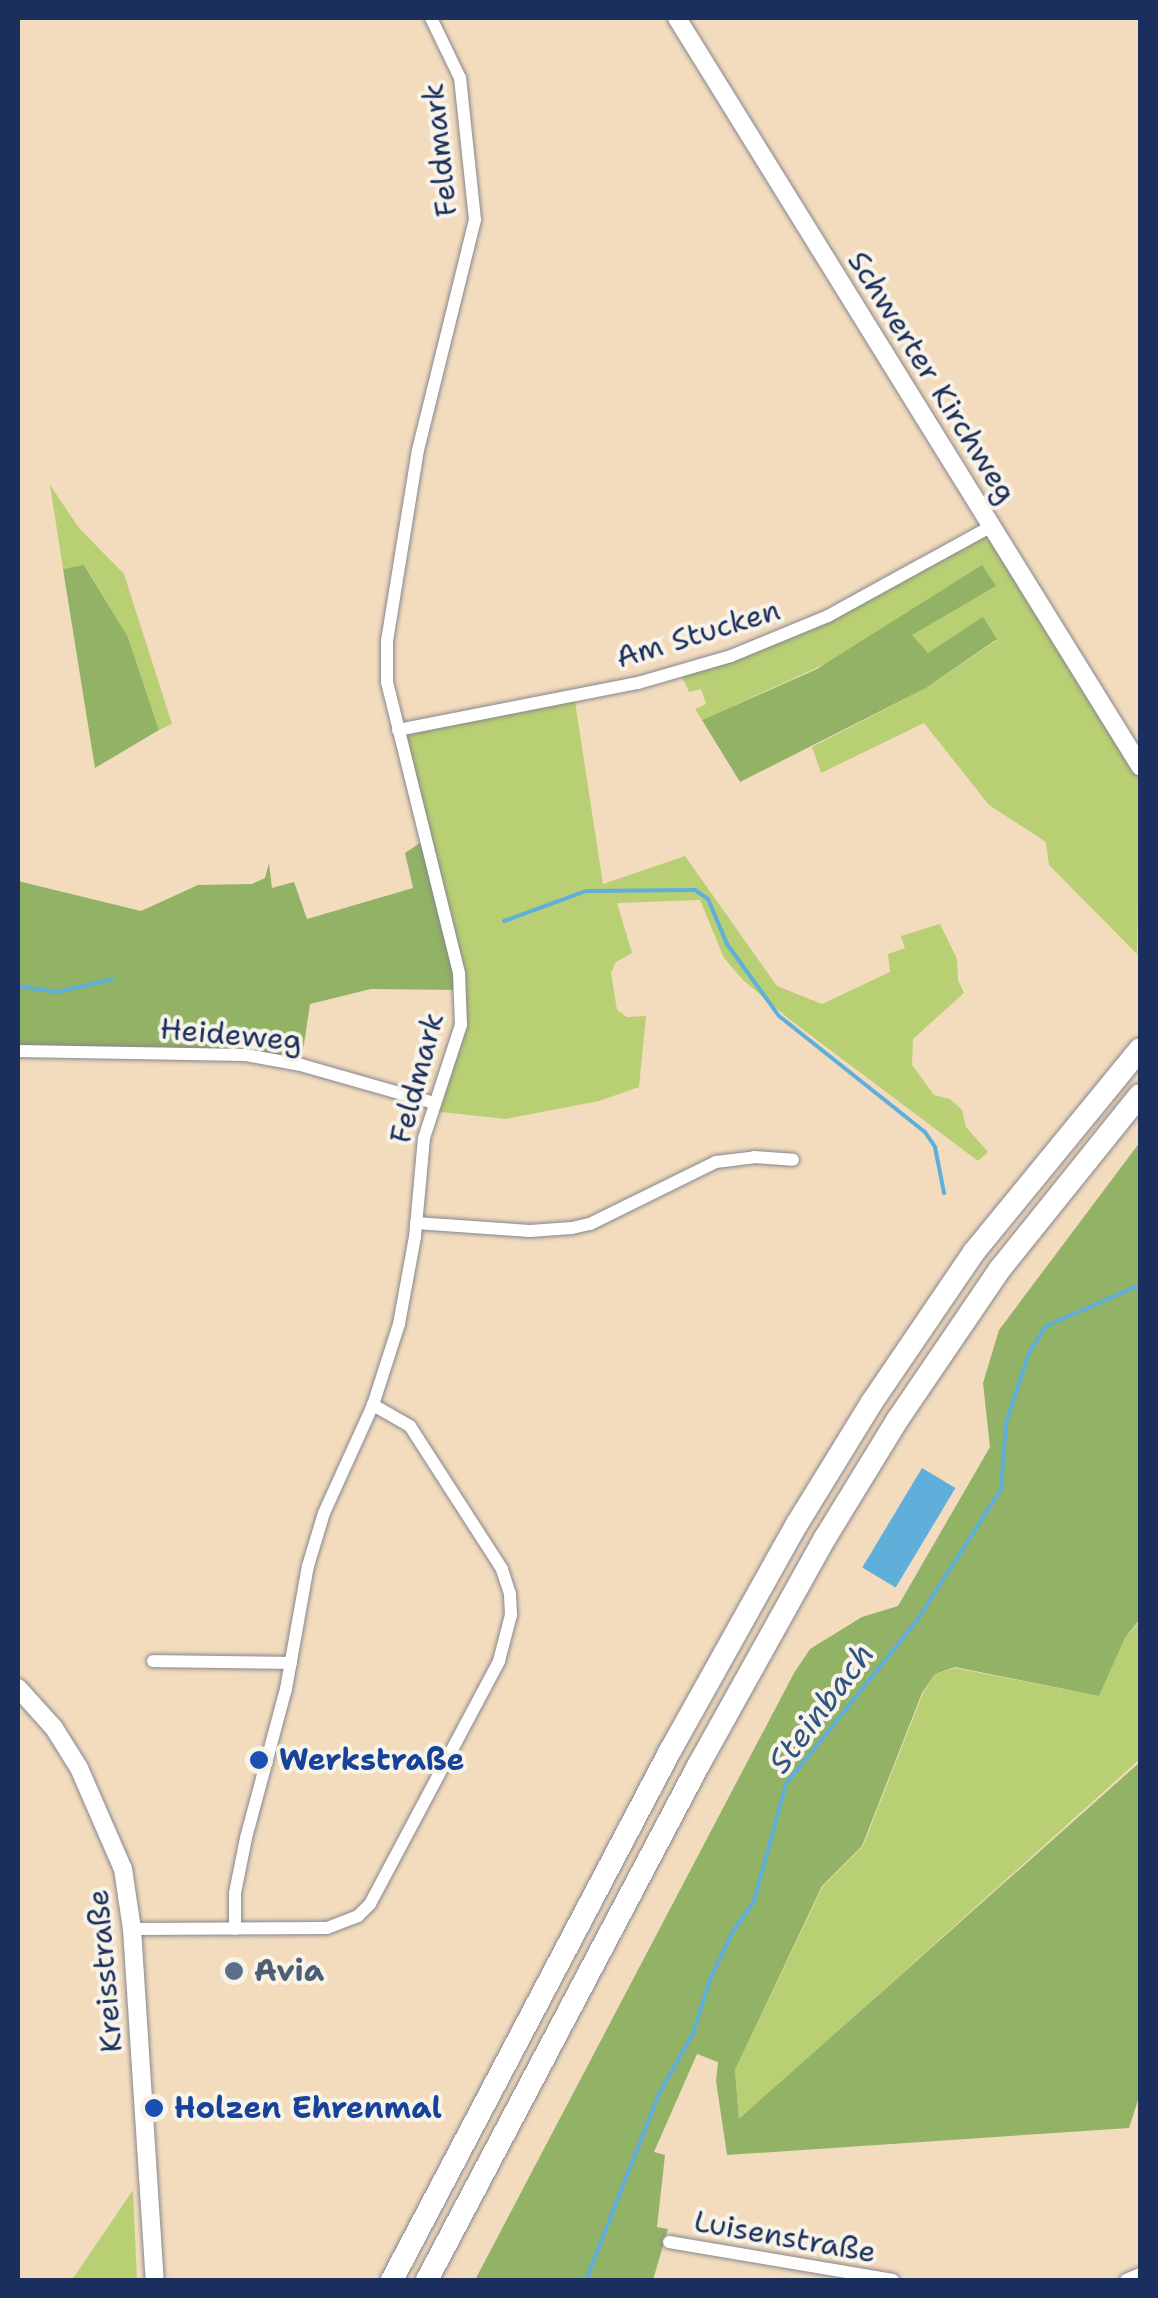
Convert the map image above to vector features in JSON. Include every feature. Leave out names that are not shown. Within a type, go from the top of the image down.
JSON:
[{"type":"highway","points":[[392,2280],[661,1768],[797,1524],[872,1402],[974,1252],[1028,1181],[1140,1049]]},
{"type":"highway","points":[[427,2280],[698,1766],[825,1538],[989,1284],[1140,1095]]},
{"type":"main road","name":"Schwerter Kirchweg","points":[[678,18],[1140,766]]},
{"type":"main road","name":"Kreisstraße","points":[[18,1688],[54,1728],[100,1808],[123,1869],[132,1929],[155,2280]]},
{"type":"street","name":"Feldmark","points":[[235,1928],[235,1894],[246,1838],[291,1663],[316,1538],[373,1405],[399,1324],[416,1223],[418,1174],[434,1103],[458,1041],[461,990],[387,682],[391,616],[418,450],[475,220],[460,78],[431,18]]},
{"type":"street","name":"Am Stucken","points":[[398,730],[638,683],[731,656],[828,616],[992,526]]},
{"type":"street","name":"Heideweg","points":[[18,1051],[246,1056],[344,1076],[434,1103]]},
{"type":"street","points":[[416,1223],[530,1232],[572,1228],[590,1224],[716,1162],[754,1157],[793,1160]]},
{"type":"street","points":[[132,1929],[344,1925],[370,1904],[506,1644],[510,1594],[502,1570],[410,1426],[373,1405]]},
{"type":"street","points":[[153,1661],[291,1663]]},
{"type":"street","name":"Luisenstraße","points":[[669,2242],[893,2280]]},
{"type":"street","points":[[1126,2280],[1140,2274]]},
{"type":"green space","points":[[50,485],[79,528],[124,574],[172,724],[159,730],[128,637],[85,566],[63,569]]},
{"type":"green space","points":[[992,526],[1140,766],[1137,954],[1049,865],[1046,842],[989,805],[924,723],[821,773],[812,747],[926,688],[997,640],[928,653],[911,635],[996,586],[702,720],[695,709],[706,704],[701,689],[689,692],[680,672],[774,641]]},
{"type":"green space","points":[[84,565],[128,637],[159,730],[95,768],[63,569]]},
{"type":"green space","points":[[982,565],[996,586],[912,635],[928,653],[983,617],[997,639],[926,688],[740,782],[702,720],[817,669]]},
{"type":"green space","points":[[574,695],[603,884],[685,856],[777,986],[822,1004],[890,972],[888,954],[905,948],[901,936],[940,924],[957,959],[958,980],[964,993],[913,1039],[912,1065],[934,1095],[950,1099],[962,1110],[966,1127],[988,1152],[978,1161],[743,980],[724,958],[700,900],[617,903],[632,953],[616,962],[611,973],[617,1010],[627,1017],[646,1016],[639,1087],[599,1101],[506,1119],[432,1111],[461,1025],[398,730]]},
{"type":"green space","points":[[420,843],[448,927],[461,990],[371,989],[310,1004],[301,1065],[246,1055],[18,1051],[18,881],[141,911],[198,885],[252,884],[265,878],[269,863],[272,888],[294,882],[307,919],[413,888],[405,853]]},
{"type":"green space","points":[[1140,1142],[1140,1619],[1125,1638],[1099,1696],[955,1667],[935,1674],[922,1693],[862,1846],[822,1886],[735,2070],[739,2119],[1140,1762],[1140,2094],[1129,2128],[727,2155],[716,2081],[718,2062],[697,2054],[654,2152],[665,2155],[657,2227],[668,2229],[653,2280],[475,2280],[794,1673],[810,1649],[862,1617],[898,1606],[990,1447],[983,1383],[999,1330]]},
{"type":"green space","points":[[1140,1621],[1140,1759],[739,2120],[735,2070],[823,1886],[863,1846],[923,1693],[935,1674],[955,1668],[1099,1696],[1125,1638]]},
{"type":"green space","points":[[133,2190],[137,2280],[72,2280]]},
{"type":"water","points":[[922,1468],[955,1488],[896,1588],[862,1567]]},
{"type":"waterway","points":[[504,921],[586,891],[695,890],[708,899],[727,944],[779,1016],[925,1132],[935,1147],[944,1193]]},
{"type":"waterway","points":[[18,986],[57,992],[113,979]]},
{"type":"waterway","name":"Steinbach","points":[[586,2280],[659,2094],[693,2033],[711,1977],[732,1933],[754,1901],[786,1784],[918,1619],[1001,1489],[1006,1423],[1029,1353],[1046,1326],[1140,1285]]},
{"type":"place","name":"Werkstraße","points":[[259,1760]]},
{"type":"place","name":"Avia","points":[[234,1971]]},
{"type":"place","name":"Holzen Ehrenmal","points":[[154,2108]]}]
